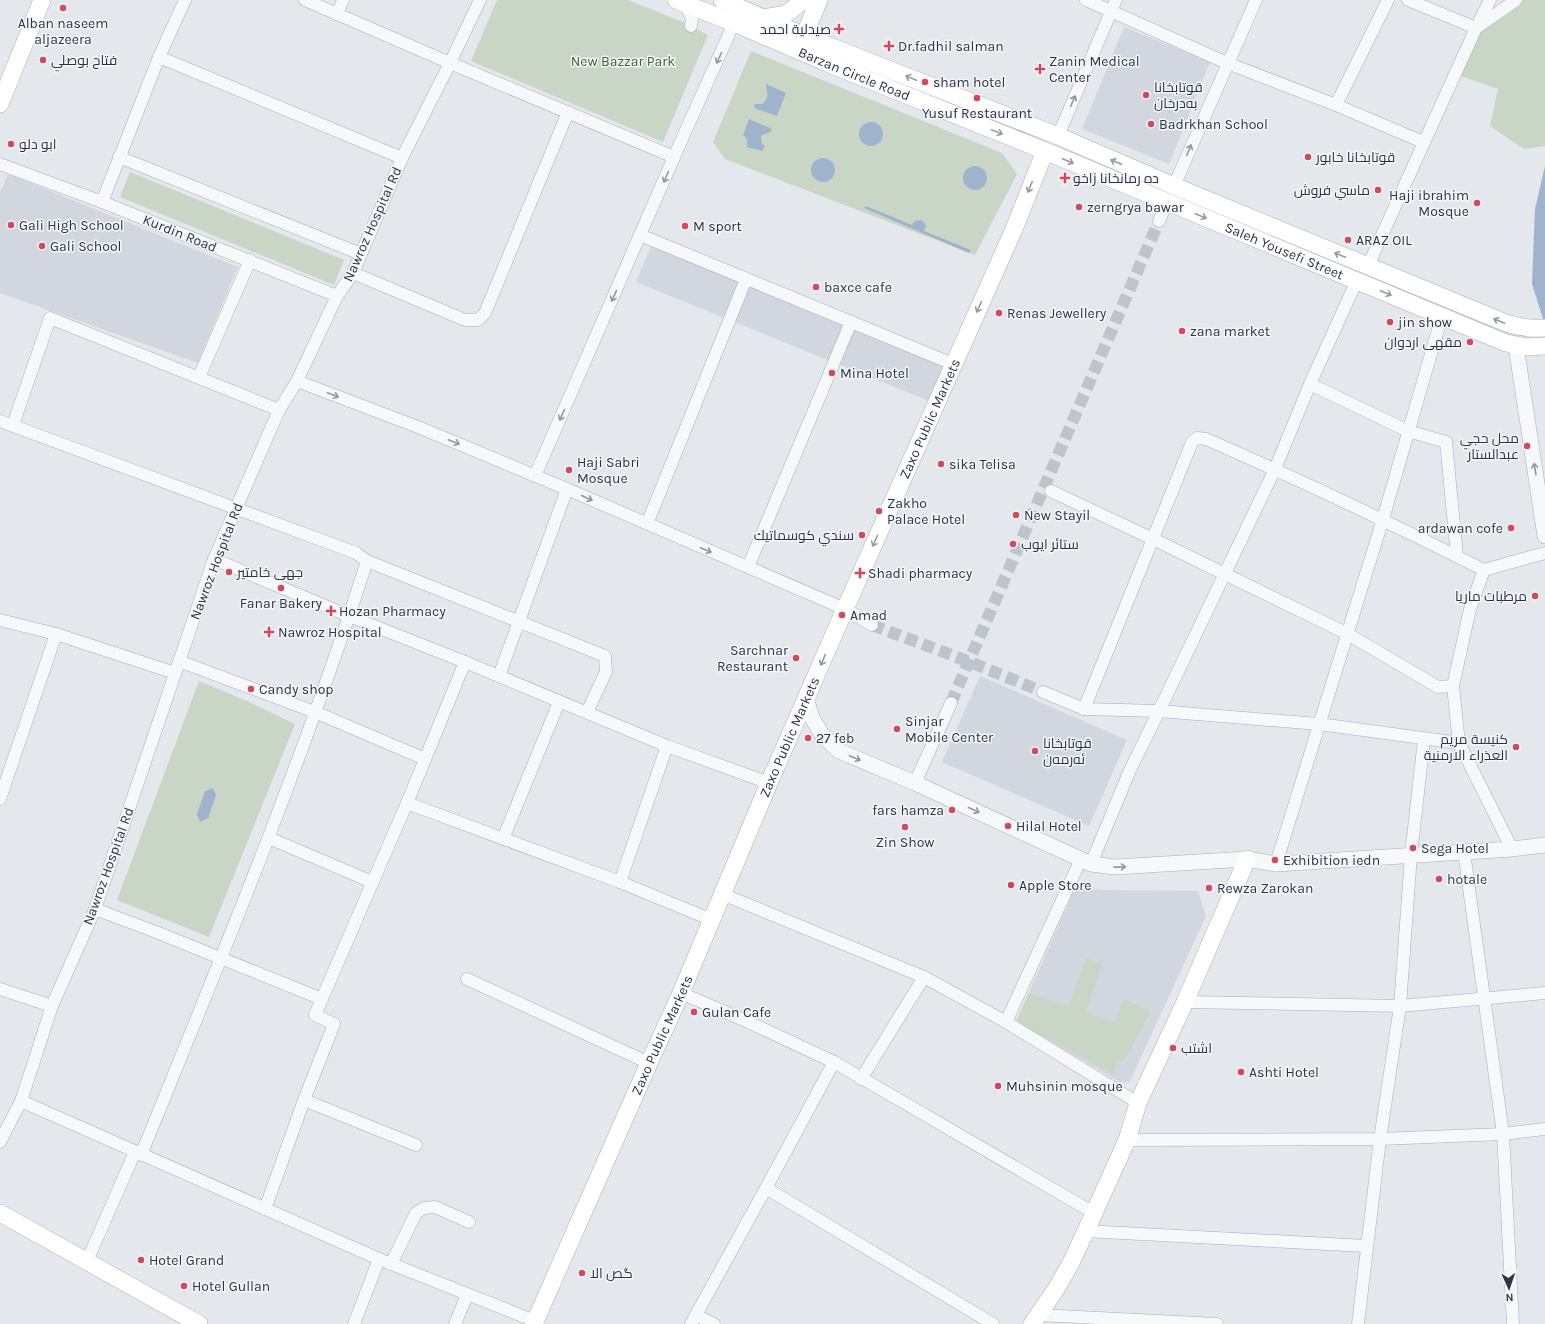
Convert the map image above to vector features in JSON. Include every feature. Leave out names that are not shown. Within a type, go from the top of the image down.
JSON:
[{"type":"main road","points":[[0,104],[42,0]]},
{"type":"main road","name":"Barzan Circle Road","points":[[722,0],[804,36],[1038,129]]},
{"type":"main road","points":[[762,18],[786,14],[804,0]]},
{"type":"main road","points":[[804,36],[819,0]]},
{"type":"main road","name":"Barzan Circle Road","points":[[681,2],[1039,149]]},
{"type":"main road","name":"Saleh Yousefi Street","points":[[1038,129],[1058,136],[1174,186],[1506,324],[1516,327],[1541,328]]},
{"type":"main road","name":"Saleh Yousefi Street","points":[[1039,149],[1516,346],[1542,347]]},
{"type":"main road","name":"Zaxo Public Markets","points":[[534,1323],[681,993],[769,783],[845,609],[1014,229],[1039,149]]},
{"type":"main road","points":[[1035,1320],[1056,1289],[1071,1263],[1094,1213],[1127,1140],[1138,1103],[1185,1002],[1247,859]]},
{"type":"main road","points":[[0,1212],[199,1324]]},
{"type":"street","points":[[102,202],[118,157],[159,57],[185,0]]},
{"type":"street","points":[[305,0],[450,63],[674,156]]},
{"type":"street","points":[[337,14],[342,0]]},
{"type":"street","name":"Nawroz Hospital Rd","points":[[0,1142],[21,1101],[52,1006],[95,909],[214,559],[279,410],[297,381],[337,296],[353,274],[402,158],[480,0]]},
{"type":"street","points":[[1086,0],[1227,63],[1336,105],[1423,142]]},
{"type":"street","points":[[1058,136],[1116,0]]},
{"type":"street","points":[[1174,186],[1256,0]]},
{"type":"street","points":[[1336,105],[1388,0]]},
{"type":"street","points":[[1408,0],[1476,28]]},
{"type":"street","points":[[1368,266],[1423,142],[1490,0]]},
{"type":"street","points":[[1476,28],[1516,0]]},
{"type":"street","points":[[681,2],[692,18],[691,26]]},
{"type":"street","points":[[536,476],[674,156],[734,23]]},
{"type":"street","points":[[159,57],[402,158]]},
{"type":"street","points":[[353,274],[465,320],[478,320],[485,313],[568,112]]},
{"type":"street","points":[[118,157],[361,254]]},
{"type":"street","name":"Kurdin Road","points":[[0,164],[102,202],[337,296]]},
{"type":"street","points":[[1159,221],[1167,202]]},
{"type":"street","points":[[640,235],[953,364]]},
{"type":"street","points":[[199,377],[250,260]]},
{"type":"street","points":[[647,524],[746,279]]},
{"type":"street","points":[[1006,1022],[1160,711],[1275,469],[1310,384],[1356,280]]},
{"type":"street","points":[[1276,864],[1346,633],[1383,519],[1442,316]]},
{"type":"street","points":[[12,425],[50,318],[279,410]]},
{"type":"street","points":[[748,567],[851,322]]},
{"type":"street","points":[[1516,346],[1545,536]]},
{"type":"street","points":[[297,381],[418,428],[567,489],[845,609],[872,625]]},
{"type":"street","points":[[1310,384],[1408,432],[1446,442],[1456,556]]},
{"type":"street","points":[[0,420],[356,553],[367,561],[605,656],[606,672],[586,712]]},
{"type":"street","points":[[1084,710],[1192,442],[1197,438],[1206,439],[1275,469],[1383,519],[1484,570],[1545,553]]},
{"type":"street","points":[[500,676],[567,489]]},
{"type":"street","points":[[1051,491],[1346,633],[1438,687],[1453,686]]},
{"type":"street","points":[[214,559],[667,746],[769,783]]},
{"type":"street","points":[[87,1261],[138,1153],[222,958],[269,838],[349,616],[367,561]]},
{"type":"street","points":[[1484,570],[1470,609],[1453,686],[1459,743],[1512,849]]},
{"type":"street","points":[[0,620],[56,634],[175,673]]},
{"type":"street","points":[[0,799],[56,634]]},
{"type":"street","points":[[179,661],[315,712],[425,759]]},
{"type":"street","points":[[265,1209],[304,1100],[334,1024],[315,1015],[407,803],[465,662]]},
{"type":"street","points":[[1043,692],[1084,710],[1160,711],[1319,724],[1459,743]]},
{"type":"street","points":[[806,698],[812,718],[823,736],[839,751],[915,783],[1086,861],[1116,867],[1247,859],[1276,864],[1512,849],[1545,845]]},
{"type":"street","points":[[503,840],[559,702]]},
{"type":"street","points":[[915,783],[951,703]]},
{"type":"street","points":[[1358,1324],[1366,1246],[1380,1139],[1400,1006],[1411,855],[1424,739]]},
{"type":"street","points":[[620,882],[667,746]]},
{"type":"street","points":[[407,803],[503,840],[620,882],[712,920]]},
{"type":"street","points":[[269,838],[372,882]]},
{"type":"street","points":[[1464,852],[1503,1134],[1514,1324]]},
{"type":"street","points":[[722,894],[924,977],[1006,1022],[1138,1103]]},
{"type":"street","points":[[95,909],[222,958],[322,999]]},
{"type":"street","points":[[861,1078],[924,977]]},
{"type":"street","points":[[467,979],[649,1062]]},
{"type":"street","points":[[0,989],[52,1006]]},
{"type":"street","points":[[681,993],[834,1062],[1094,1213]]},
{"type":"street","points":[[1185,1002],[1400,1006],[1545,993]]},
{"type":"street","points":[[714,1324],[694,1319],[834,1062]]},
{"type":"street","points":[[304,1100],[416,1145]]},
{"type":"street","points":[[21,1101],[379,1260],[534,1323]]},
{"type":"street","points":[[1127,1140],[1380,1139],[1503,1134],[1545,1129]]},
{"type":"street","points":[[766,1188],[993,1324]]},
{"type":"street","points":[[391,1264],[416,1213],[424,1208],[436,1208],[469,1222]]},
{"type":"street","points":[[1085,1231],[1366,1246]]},
{"type":"street","points":[[354,1324],[379,1260]]},
{"type":"street","points":[[455,1324],[467,1295]]},
{"type":"street","points":[[1035,1320],[1217,1324]]},
{"type":"shaded area","name":"قوتابخانا به‌درخان","points":[[1124,27],[1210,62],[1169,164],[1082,129]]},
{"type":"shaded area","points":[[8,174],[238,267],[198,363],[0,293],[0,193]]},
{"type":"shaded area","points":[[651,246],[948,367],[934,403],[636,282]]},
{"type":"shaded area","name":"قوتابخانا ئه‌رمه‌ن","points":[[980,676],[1127,740],[1089,826],[942,762]]},
{"type":"shaded area","points":[[1075,888],[1104,890],[1198,891],[1206,916],[1129,1083],[1120,1082],[1016,1022]]},
{"type":"green space","name":"New Bazzar Park","points":[[497,0],[628,0],[685,23],[708,35],[663,142],[471,61]]},
{"type":"green space","points":[[1516,0],[1545,0],[1545,146],[1524,149],[1490,126],[1498,89],[1455,74],[1476,28]]},
{"type":"green space","points":[[751,51],[1002,153],[1017,174],[975,255],[725,159],[713,142]]},
{"type":"green space","points":[[130,172],[344,260],[334,285],[120,197]]},
{"type":"green space","points":[[199,681],[247,701],[295,724],[209,937],[117,900]]},
{"type":"green space","points":[[1086,958],[1102,964],[1086,1012],[1115,1022],[1123,999],[1151,1011],[1126,1057],[1117,1064],[1113,1074],[1016,1022],[1029,993],[1069,1006]]},
{"type":"water","points":[[766,84],[786,93],[777,116],[754,108],[755,104],[762,104],[767,97]]},
{"type":"water","points":[[749,119],[772,129],[770,132],[762,135],[762,144],[765,146],[762,151],[747,147],[747,140],[743,135]]},
{"type":"water","points":[[871,122],[876,123],[882,129],[882,139],[876,145],[871,146],[866,145],[860,139],[859,134],[860,129],[866,123]]},
{"type":"water","points":[[823,158],[828,159],[834,165],[834,175],[828,181],[823,182],[818,181],[812,175],[811,170],[812,165],[818,159]]},
{"type":"water","points":[[975,166],[980,167],[986,173],[986,183],[980,189],[975,190],[970,189],[964,183],[963,178],[964,173],[970,167]]},
{"type":"water","points":[[1545,166],[1545,325],[1532,284],[1535,209]]},
{"type":"water","points":[[866,206],[912,225],[915,221],[922,220],[926,226],[924,231],[971,250],[969,253],[864,208]]},
{"type":"water","points":[[213,788],[216,795],[208,818],[200,822],[197,814],[205,791]]},
{"type":"tunnel","points":[[951,703],[1159,221]]},
{"type":"tunnel","points":[[872,625],[970,662],[1043,692]]},
{"type":"place","name":"Alban naseem aljazeera","points":[[63,8]]},
{"type":"place","name":"صيدلية احمد","points":[[839,29]]},
{"type":"place","name":"Dr.fadhil salman","points":[[889,46]]},
{"type":"place","name":"فتاح بوصلي","points":[[43,60]]},
{"type":"place","name":"Zanin Medical Center","points":[[1040,69]]},
{"type":"place","name":"sham hotel","points":[[925,82]]},
{"type":"place","name":"قوتابخانا به‌درخان","points":[[1146,95]]},
{"type":"place","name":"Yusuf Restaurant","points":[[977,98]]},
{"type":"place","name":"Badrkhan School","points":[[1151,124]]},
{"type":"place","name":"ابو دلو","points":[[11,144]]},
{"type":"place","name":"قوتابخانا خابور","points":[[1308,157]]},
{"type":"place","name":"ده رمانخانا زاخو","points":[[1065,178]]},
{"type":"place","name":"ماسي فروش","points":[[1378,190]]},
{"type":"place","name":"Haji ibrahim Mosque","points":[[1477,203]]},
{"type":"place","name":"zerngrya bawar","points":[[1079,207]]},
{"type":"place","name":"Gali High School","points":[[11,225]]},
{"type":"place","name":"M sport","points":[[685,226]]},
{"type":"place","name":"ARAZ OIL","points":[[1348,240]]},
{"type":"place","name":"Gali School","points":[[42,246]]},
{"type":"place","name":"baxce cafe","points":[[816,287]]},
{"type":"place","name":"Renas Jewellery","points":[[999,313]]},
{"type":"place","name":"jin show","points":[[1390,322]]},
{"type":"place","name":"zana market","points":[[1182,331]]},
{"type":"place","name":"مقهى اردوان","points":[[1470,342]]},
{"type":"place","name":"Mina Hotel","points":[[832,373]]},
{"type":"place","name":"محل حجي عبدالستار","points":[[1527,446]]},
{"type":"place","name":"sika Telisa","points":[[941,464]]},
{"type":"place","name":"Haji Sabri Mosque","points":[[569,470]]},
{"type":"place","name":"Zakho Palace Hotel","points":[[879,511]]},
{"type":"place","name":"New Stayil","points":[[1016,515]]},
{"type":"place","name":"ardawan cofe","points":[[1511,528]]},
{"type":"place","name":"سندي کوسماتیك","points":[[862,535]]},
{"type":"place","name":"ستائر ايوب","points":[[1013,544]]},
{"type":"place","name":"جهى خامتير","points":[[229,572]]},
{"type":"place","name":"Shadi pharmacy","points":[[860,573]]},
{"type":"place","name":"Fanar Bakery","points":[[281,588]]},
{"type":"place","name":"مرطبات ماريا","points":[[1535,596]]},
{"type":"place","name":"Hozan Pharmacy","points":[[331,611]]},
{"type":"place","name":"Amad","points":[[842,615]]},
{"type":"place","name":"Nawroz Hospital","points":[[269,632]]},
{"type":"place","name":"Sarchnar Restaurant","points":[[796,658]]},
{"type":"place","name":"Candy shop","points":[[251,689]]},
{"type":"place","name":"Sinjar Mobile Center","points":[[897,729]]},
{"type":"place","name":"27 feb","points":[[808,738]]},
{"type":"place","name":"كنيسة مريم العذراء الارمنية","points":[[1516,747]]},
{"type":"place","name":"قوتابخانا ئه‌رمه‌ن","points":[[1035,751]]},
{"type":"place","name":"fars hamza","points":[[952,810]]},
{"type":"place","name":"Hilal Hotel","points":[[1008,826]]},
{"type":"place","name":"Zin Show","points":[[905,827]]},
{"type":"place","name":"Sega Hotel","points":[[1413,848]]},
{"type":"place","name":"Exhibition iedn","points":[[1275,860]]},
{"type":"place","name":"hotale","points":[[1439,879]]},
{"type":"place","name":"Apple Store","points":[[1011,885]]},
{"type":"place","name":"Rewza Zarokan","points":[[1209,888]]},
{"type":"place","name":"Gulan Cafe","points":[[694,1012]]},
{"type":"place","name":"اشتب","points":[[1173,1048]]},
{"type":"place","name":"Ashti Hotel","points":[[1241,1072]]},
{"type":"place","name":"Muhsinin mosque","points":[[998,1086]]},
{"type":"place","name":"Hotel Grand","points":[[141,1260]]},
{"type":"place","name":"گص الا","points":[[582,1273]]},
{"type":"place","name":"Hotel Gullan","points":[[184,1286]]}]
